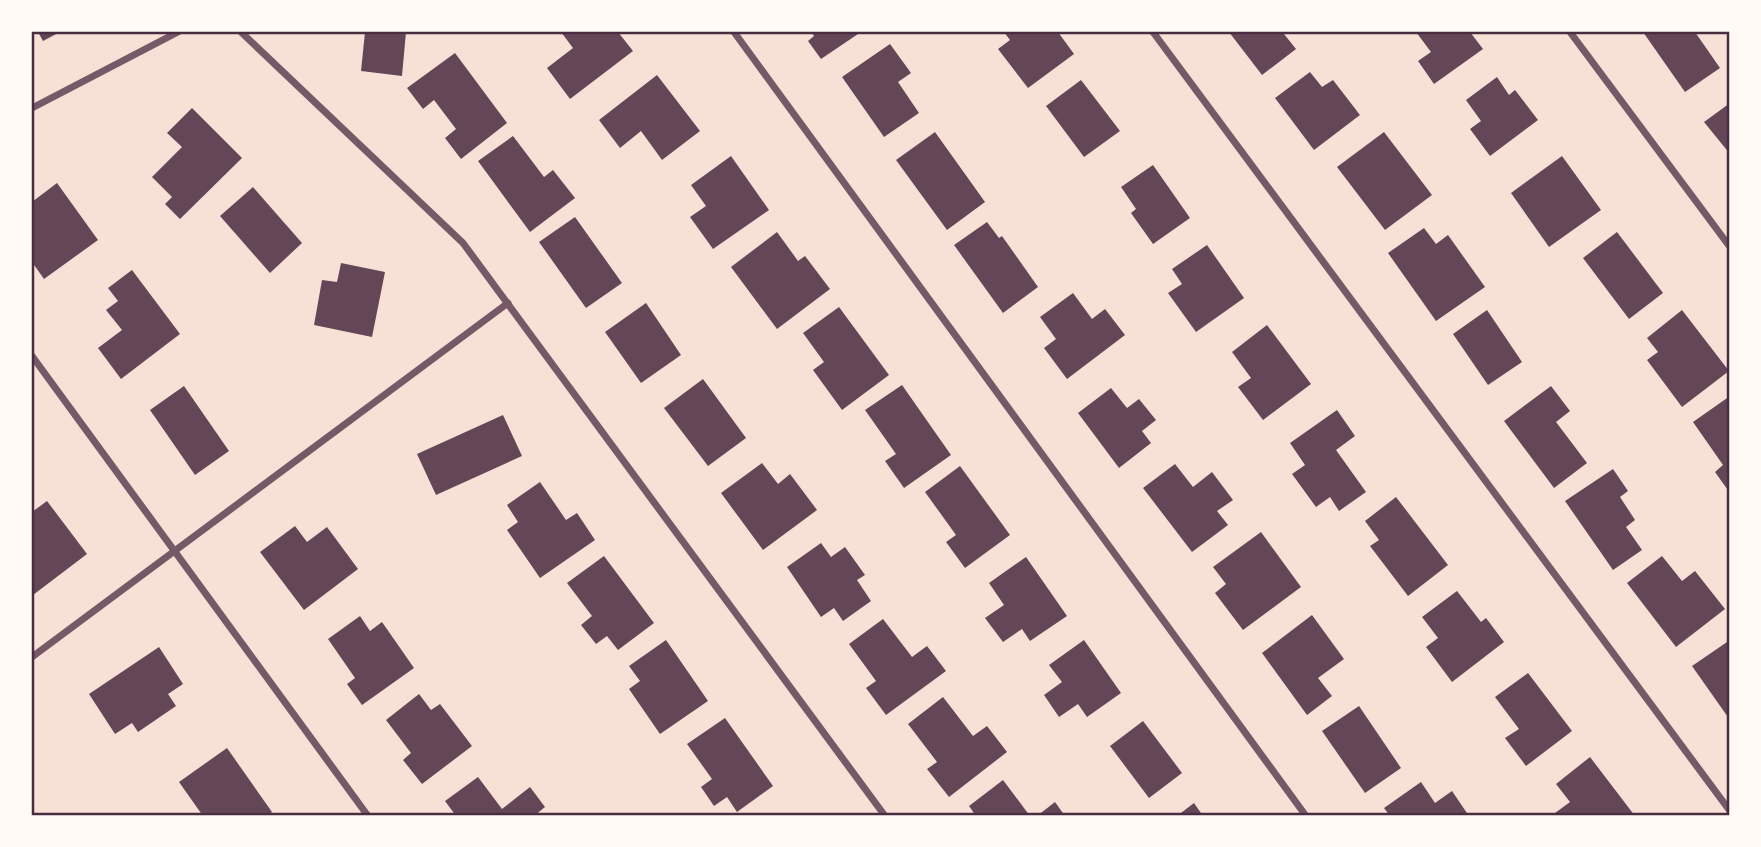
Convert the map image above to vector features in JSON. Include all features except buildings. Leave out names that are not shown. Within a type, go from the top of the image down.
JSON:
[{"type":"street","points":[[32,108],[178,32]]},
{"type":"street","points":[[241,32],[463,243],[885,816]]},
{"type":"street","points":[[734,32],[1306,816]]},
{"type":"street","points":[[1153,32],[1730,811]]},
{"type":"street","points":[[1570,32],[1730,247]]},
{"type":"street","points":[[32,657],[508,303]]},
{"type":"street","points":[[32,356],[368,816]]}]
